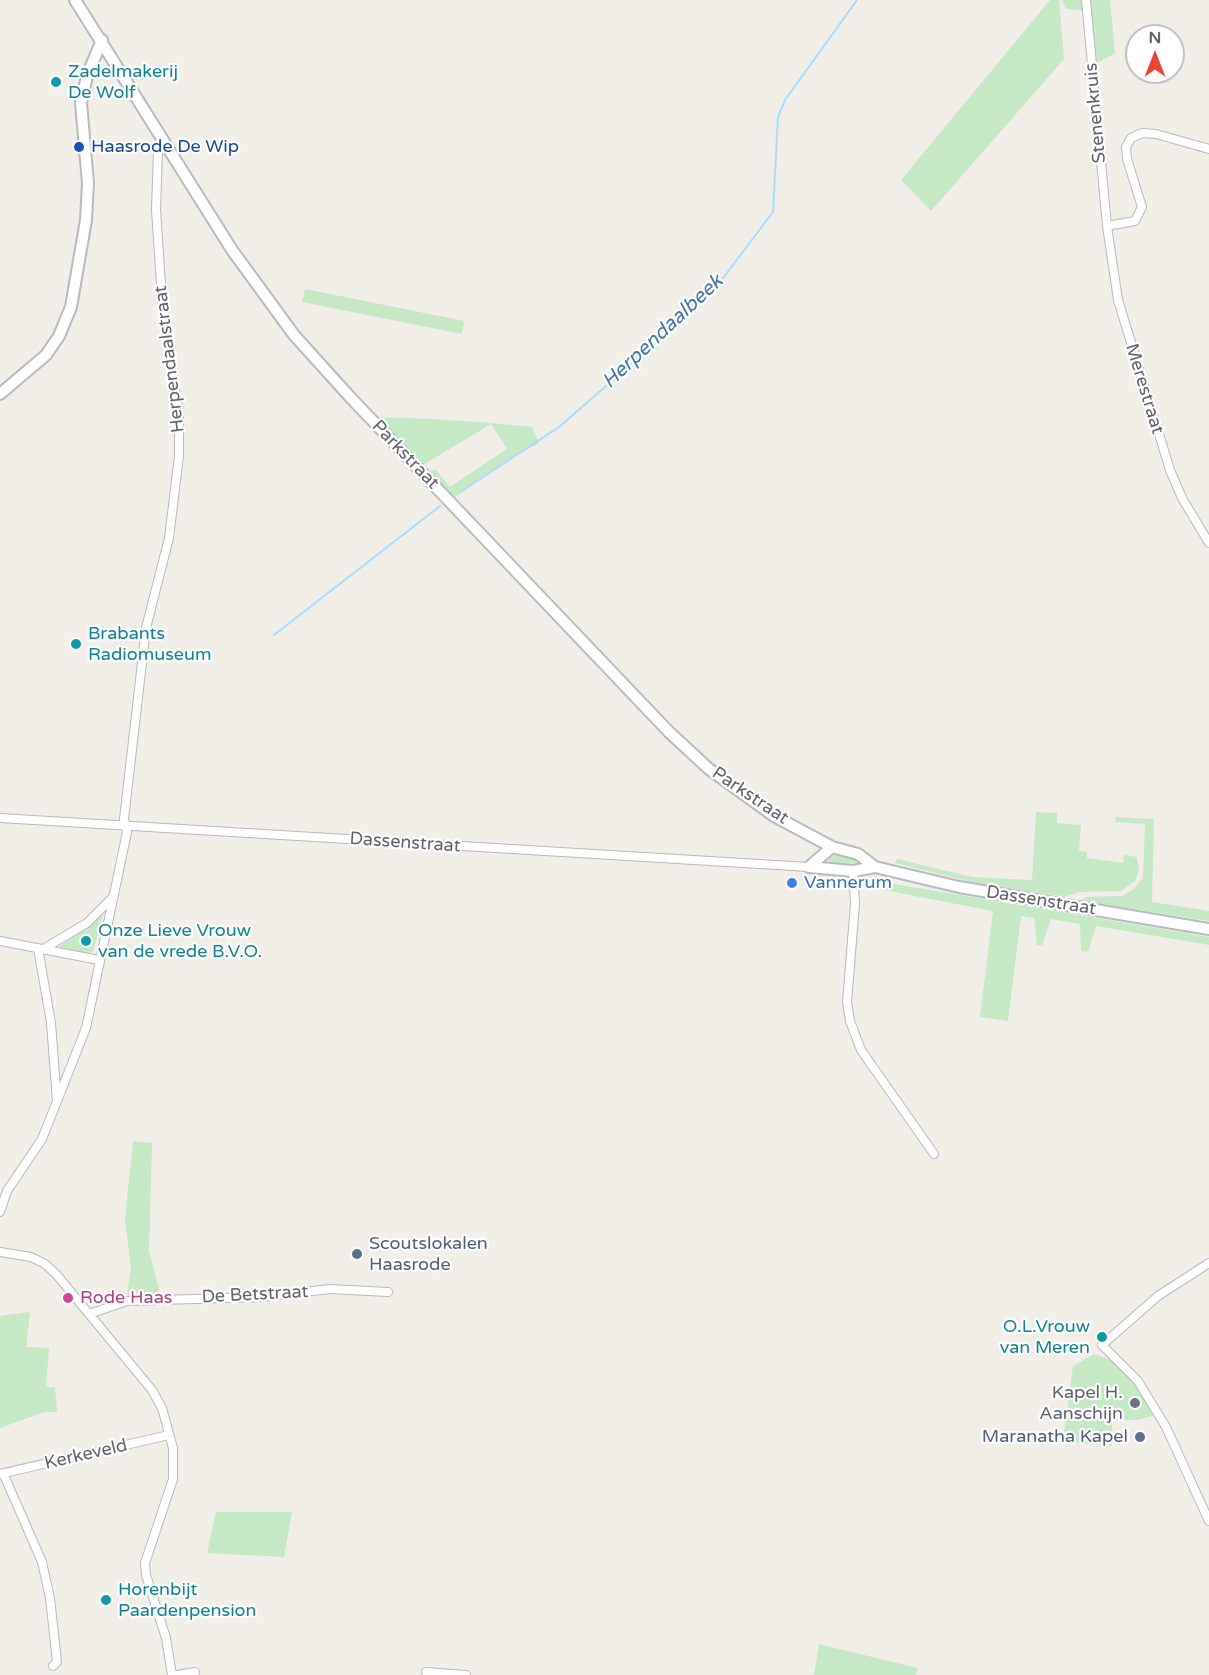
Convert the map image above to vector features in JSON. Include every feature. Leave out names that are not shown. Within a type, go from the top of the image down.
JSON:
[{"type":"street","name":"Parkstraat","points":[[75,0],[254,282],[294,334],[350,398],[692,754],[750,800],[816,838],[826,852],[863,858]]},
{"type":"street","name":"Stenenkruis","points":[[1086,0],[1107,226]]},
{"type":"street","points":[[0,394],[46,355],[59,336],[71,307],[86,220],[87,176],[81,103],[87,76],[102,40]]},
{"type":"street","points":[[1107,226],[1135,221],[1142,207],[1127,159],[1126,147],[1131,138],[1142,133],[1156,134],[1209,149]]},
{"type":"street","name":"Herpendaalstraat","points":[[0,1212],[7,1191],[42,1139],[87,1028],[99,960],[127,832],[124,819],[146,628],[169,538],[179,456],[179,417],[162,300],[156,210],[158,151],[165,142]]},
{"type":"street","name":"Merestraat","points":[[1107,226],[1118,300],[1154,422],[1182,498],[1209,543]]},
{"type":"street","name":"Dassenstraat","points":[[0,818],[856,871],[875,867]]},
{"type":"street","points":[[809,867],[826,852]]},
{"type":"street","points":[[826,852],[827,868]]},
{"type":"street","points":[[863,858],[864,864],[856,871],[847,1002],[850,1021],[861,1050],[934,1154]]},
{"type":"street","name":"Dassenstraat","points":[[863,858],[875,867],[968,889],[1209,929]]},
{"type":"street","points":[[41,949],[87,923],[113,897]]},
{"type":"street","points":[[0,940],[99,960]]},
{"type":"street","points":[[41,949],[51,1023],[57,1102]]},
{"type":"street","points":[[0,1252],[30,1257],[45,1264],[152,1390],[162,1408],[174,1463],[170,1493],[145,1563],[146,1575],[166,1638],[172,1675]]},
{"type":"street","points":[[1209,1263],[1158,1296],[1102,1345],[1138,1381],[1166,1427],[1209,1521]]},
{"type":"street","name":"De Betstraat","points":[[89,1314],[127,1301],[261,1297],[330,1289],[388,1292]]},
{"type":"street","name":"Kerkeveld","points":[[53,1666],[57,1662],[54,1630],[42,1562],[2,1473],[169,1435]]},
{"type":"street","points":[[177,1675],[195,1672]]},
{"type":"street","points":[[426,1672],[466,1675]]},
{"type":"green space","points":[[1050,0],[1059,0],[1064,59],[931,211],[901,180]]},
{"type":"green space","points":[[1062,0],[1110,0],[1115,53],[1092,66],[1087,11],[1066,9]]},
{"type":"green space","points":[[305,289],[464,321],[462,334],[302,302]]},
{"type":"green space","points":[[377,417],[433,419],[532,427],[539,443],[500,465],[454,498],[430,472],[435,469],[450,487],[507,449],[491,424],[423,465]]},
{"type":"green space","points":[[1036,812],[1057,813],[1057,823],[1081,825],[1079,851],[1087,852],[1087,858],[1123,863],[1124,855],[1137,857],[1139,870],[1135,881],[1121,891],[1080,892],[1064,897],[972,882],[895,863],[897,859],[972,877],[1032,880]]},
{"type":"green space","points":[[1116,817],[1154,819],[1152,902],[1209,911],[1209,921],[1080,901],[1086,897],[1122,896],[1134,889],[1143,878],[1145,824],[1115,822]]},
{"type":"green space","points":[[832,853],[856,860],[857,863],[831,863],[828,858]]},
{"type":"green space","points":[[859,878],[1209,937],[1209,945],[1096,926],[1088,952],[1081,951],[1080,924],[1051,919],[1042,945],[1037,945],[1034,918],[1021,916],[1008,1021],[980,1017],[993,911],[858,885]]},
{"type":"green space","points":[[103,914],[93,952],[85,954],[59,947]]},
{"type":"green space","points":[[133,1141],[152,1143],[149,1251],[159,1289],[157,1294],[127,1296],[131,1267],[125,1219]]},
{"type":"green space","points":[[30,1312],[26,1347],[49,1348],[46,1387],[55,1387],[57,1412],[44,1412],[0,1428],[0,1316]]},
{"type":"green space","points":[[1094,1354],[1114,1361],[1135,1381],[1156,1415],[1136,1420],[1112,1419],[1112,1446],[1063,1441],[1073,1366]]},
{"type":"green space","points":[[216,1512],[292,1512],[284,1557],[207,1553]]},
{"type":"green space","points":[[819,1644],[917,1668],[916,1675],[814,1675]]},
{"type":"waterway","name":"Herpendaalbeek","points":[[462,491],[559,427],[683,319],[692,306],[720,282],[773,212],[778,117],[785,100],[857,0]]},
{"type":"waterway","name":"Herpendaalbeek","points":[[274,635],[440,506]]},
{"type":"place","name":"Zadelmakerij De Wolf","points":[[56,82]]},
{"type":"place","name":"Haasrode De Wip","points":[[79,147]]},
{"type":"place","name":"Brabants Radiomuseum","points":[[76,644]]},
{"type":"place","name":"Vannerum","points":[[792,883]]},
{"type":"place","name":"Onze Lieve Vrouw van de vrede B.V.O.","points":[[86,941]]},
{"type":"place","name":"Scoutslokalen Haasrode","points":[[357,1254]]},
{"type":"place","name":"Rode Haas","points":[[68,1298]]},
{"type":"place","name":"O.L.Vrouw van Meren","points":[[1102,1337]]},
{"type":"place","name":"Kapel H. Aanschijn","points":[[1135,1403]]},
{"type":"place","name":"Maranatha Kapel","points":[[1140,1437]]},
{"type":"place","name":"Horenbijt Paardenpension","points":[[106,1600]]}]
